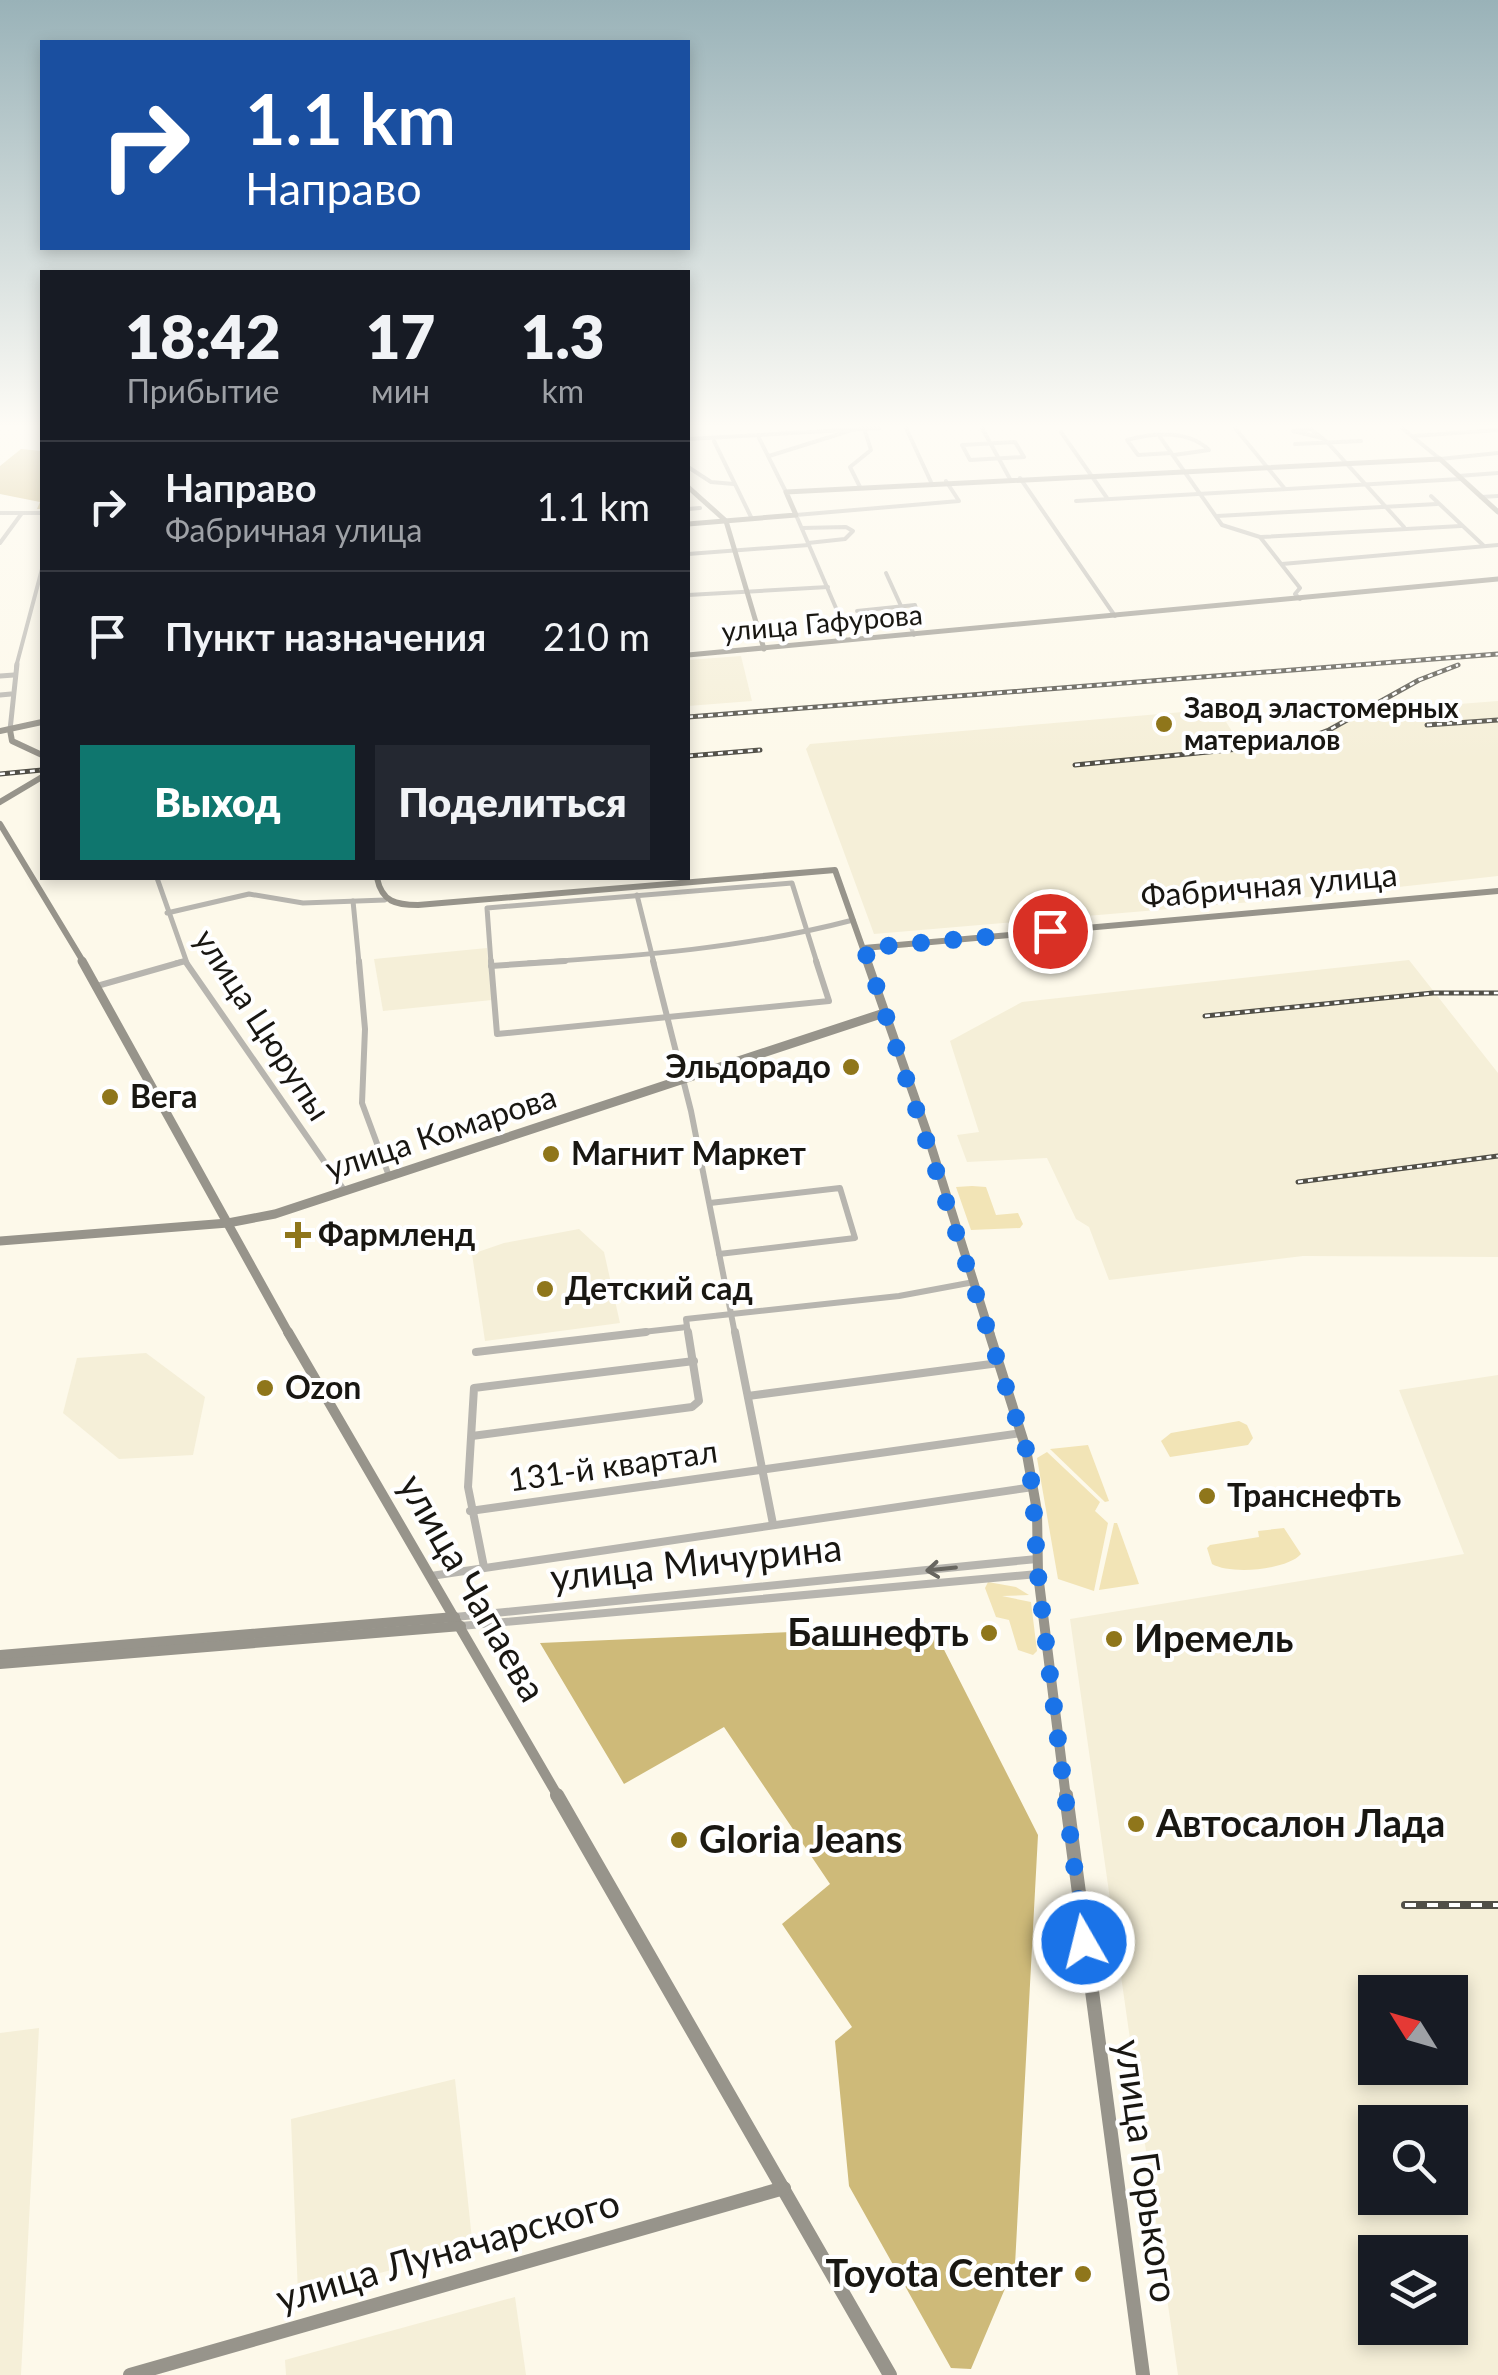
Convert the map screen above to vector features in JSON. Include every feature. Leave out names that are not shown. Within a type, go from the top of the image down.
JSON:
[{"type":"main road","name":"улица Гафурова","points":[[690,655],[1498,580]]},
{"type":"main road","points":[[40,722],[5,731],[12,741],[40,754]]},
{"type":"main road","points":[[0,802],[40,778]]},
{"type":"main road","name":"улица Чапаева","points":[[3,826],[36,870]]},
{"type":"main road","name":"улица Горького","points":[[835,870],[975,1282],[1022,1433],[1034,1487],[1038,1574],[1143,2375]]},
{"type":"main road","name":"улица Чапаева","points":[[41,880],[328,1404],[458,1621],[890,2375]]},
{"type":"main road","name":"Фабричная улица","points":[[864,948],[1498,891]]},
{"type":"main road","name":"улица Комарова","points":[[0,1241],[228,1223],[275,1214],[884,1013]]},
{"type":"main road","name":"улица Мичурина","points":[[0,1654],[458,1621]]},
{"type":"main road","name":"улица Мичурина","points":[[0,1664],[458,1621]]},
{"type":"main road","name":"улица Луначарского","points":[[130,2375],[784,2188]]},
{"type":"street","points":[[731,539],[764,650]]},
{"type":"street","points":[[806,539],[845,629]]},
{"type":"street","points":[[690,554],[844,539]]},
{"type":"street","points":[[1062,539],[1115,616]]},
{"type":"street","points":[[1261,539],[1300,588],[1296,594],[1300,598]]},
{"type":"street","points":[[1476,539],[1484,546]]},
{"type":"street","points":[[1281,564],[1498,545]]},
{"type":"street","points":[[886,573],[902,606]]},
{"type":"street","points":[[5,731],[14,676],[40,581]]},
{"type":"street","points":[[690,595],[828,587]]},
{"type":"street","points":[[857,611],[916,605],[920,613],[910,625],[914,635]]},
{"type":"street","points":[[29,619],[40,619]]},
{"type":"street","points":[[0,676],[14,676]]},
{"type":"street","points":[[0,695],[12,694]]},
{"type":"street","points":[[167,913],[249,894],[303,903],[386,900],[418,906],[636,892],[792,884],[829,1001],[497,1034],[487,908],[636,892],[835,870]]},
{"type":"street","name":"улица Цюрупы","points":[[158,880],[185,961],[344,1190]]},
{"type":"street","points":[[377,880],[380,895],[386,900]]},
{"type":"street","points":[[636,892],[684,1082],[772,1524]]},
{"type":"street","points":[[353,902],[365,1030],[362,1103],[389,1176]]},
{"type":"street","points":[[491,966],[650,954],[807,932],[853,920]]},
{"type":"street","points":[[97,986],[185,961]]},
{"type":"street","points":[[710,1204],[840,1188],[854,1238],[719,1254]]},
{"type":"street","points":[[476,1352],[730,1314],[900,1296],[975,1282]]},
{"type":"street","name":"131-й квартал","points":[[472,1436],[692,1406],[700,1401],[686,1323]]},
{"type":"street","points":[[484,1567],[470,1512],[467,1479],[474,1388],[694,1362]]},
{"type":"street","points":[[748,1396],[1000,1362]]},
{"type":"street","name":"131-й квартал","points":[[470,1512],[1022,1433]]},
{"type":"street","points":[[431,1576],[1034,1487]]},
{"type":"street","name":"улица Мичурина","points":[[458,1621],[1038,1559]]},
{"type":"street","name":"улица Мичурина","points":[[458,1621],[1038,1574]]},
{"type":"shaded area","points":[[741,656],[752,701],[690,706],[690,660]]},
{"type":"shaded area","points":[[1498,701],[1498,876],[1299,898],[874,934],[806,749],[810,744],[1218,709],[1243,749],[1288,749],[1355,712]]},
{"type":"shaded area","points":[[487,948],[492,1000],[383,1011],[374,959]]},
{"type":"shaded area","points":[[1409,960],[1498,1073],[1498,1257],[1303,1256],[1109,1280],[1089,1227],[1076,1219],[1047,1158],[967,1162],[957,1135],[979,1132],[950,1041],[1022,1002]]},
{"type":"shaded area","points":[[956,1187],[986,1187],[996,1215],[1018,1213],[1023,1224],[1020,1228],[971,1230]]},
{"type":"shaded area","name":"Детский сад","points":[[579,1229],[604,1252],[620,1323],[485,1341],[472,1254],[504,1243]]},
{"type":"shaded area","points":[[146,1353],[205,1397],[193,1455],[119,1459],[63,1413],[77,1358]]},
{"type":"shaded area","points":[[1498,1375],[1498,2375],[1178,2375],[1070,1619],[1464,1554],[1399,1390]]},
{"type":"shaded area","points":[[1239,1421],[1247,1425],[1253,1438],[1248,1445],[1170,1457],[1161,1441],[1171,1433]]},
{"type":"shaded area","points":[[1088,1445],[1109,1501],[1105,1502],[1050,1449]]},
{"type":"shaded area","points":[[1047,1452],[1100,1502],[1095,1511],[1108,1523],[1094,1591],[1058,1579],[1037,1458]]},
{"type":"shaded area","points":[[1114,1523],[1139,1584],[1099,1590]]},
{"type":"shaded area","points":[[1284,1528],[1301,1554],[1284,1564],[1245,1570],[1212,1564],[1207,1548],[1210,1545],[1259,1537],[1258,1531]]},
{"type":"shaded area","points":[[988,1582],[1016,1587],[1029,1595],[1002,1596],[1031,1602],[1037,1651],[1033,1655],[1018,1650],[1009,1620],[996,1617],[985,1588]]},
{"type":"shaded area","points":[[932,1626],[1038,1835],[1015,2265],[971,2369],[951,2368],[849,2186],[835,2041],[852,2027],[782,1924],[830,1884],[724,1727],[624,1784],[540,1643]]},
{"type":"shaded area","points":[[39,2028],[21,2375],[0,2375],[0,2033]]},
{"type":"shaded area","points":[[455,2079],[473,2249],[298,2294],[291,2119]]},
{"type":"shaded area","points":[[515,2297],[526,2375],[286,2375],[285,2360]]},
{"type":"railway","points":[[690,717],[1498,654]]},
{"type":"railway","points":[[1075,765],[1291,744],[1329,730],[1419,680],[1458,665]]},
{"type":"railway","points":[[1427,725],[1498,720]]},
{"type":"railway","points":[[690,756],[760,750]]},
{"type":"railway","points":[[0,774],[40,770]]},
{"type":"railway","points":[[1205,1016],[1433,993],[1498,993]]},
{"type":"railway","points":[[1298,1182],[1498,1156]]},
{"type":"railway","points":[[1405,1905],[1498,1905]]},
{"type":"place","name":"Завод эластомерных материалов","points":[[1164,724]]},
{"type":"place","name":"Эльдорадо","points":[[851,1067]]},
{"type":"place","name":"Вега","points":[[110,1097]]},
{"type":"place","name":"Магнит Маркет","points":[[551,1154]]},
{"type":"place","name":"Фармленд","points":[[298,1235]]},
{"type":"place","name":"Детский сад","points":[[545,1289]]},
{"type":"place","name":"Ozon","points":[[265,1388]]},
{"type":"place","name":"Транснефть","points":[[1207,1496]]},
{"type":"place","name":"Башнефть","points":[[989,1633]]},
{"type":"place","name":"Иремель","points":[[1114,1639]]},
{"type":"place","name":"Автосалон Лада","points":[[1136,1824]]},
{"type":"place","name":"Gloria Jeans","points":[[679,1840]]},
{"type":"place","name":"Toyota Center","points":[[1083,2274]]},
{"type":"route","points":[[1050,931],[864,948],[927,1133],[1026,1449],[1037,1510],[1038,1574],[1048,1670],[1084,1942]]}]
